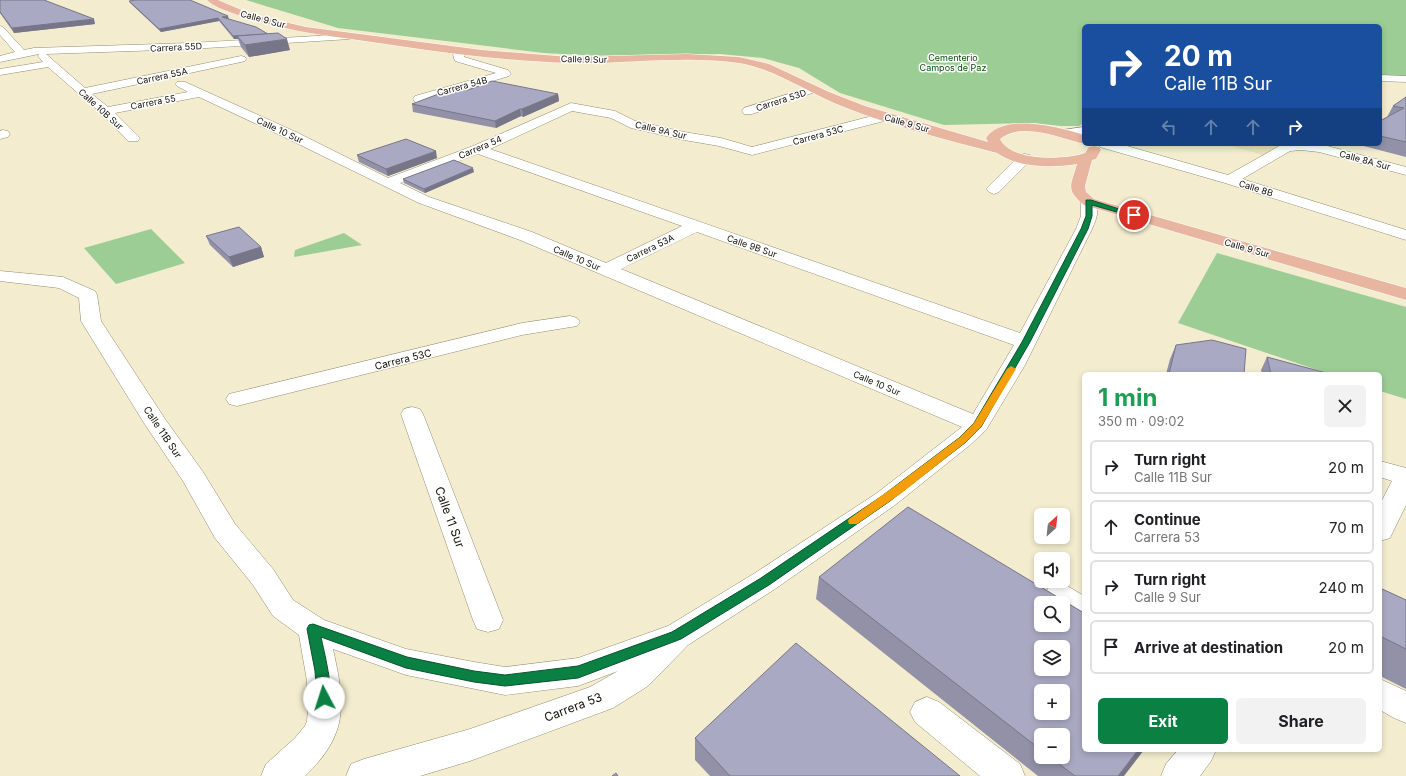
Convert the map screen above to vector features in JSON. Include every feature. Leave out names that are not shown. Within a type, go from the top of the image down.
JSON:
[{"type":"main road","name":"Calle 9 Sur","points":[[211,0],[252,18],[287,26],[461,52],[536,58],[600,60],[695,58],[738,60],[758,63],[775,69],[835,99],[884,117],[1030,159]]},
{"type":"main road","points":[[308,39],[328,32]]},
{"type":"main road","name":"Calle 9 Sur","points":[[949,135],[978,135],[1025,128],[1046,129],[1068,133],[1082,139]]},
{"type":"main road","points":[[999,133],[993,138],[993,142],[1000,150]]},
{"type":"main road","points":[[1030,159],[1058,162],[1085,158],[1094,152],[1091,146]]},
{"type":"main road","points":[[1085,158],[1078,186],[1079,193],[1088,202]]},
{"type":"main road","points":[[1030,159],[1080,182]]},
{"type":"main road","name":"Calle 9 Sur","points":[[1088,202],[1406,294]]},
{"type":"street","points":[[0,28],[21,53]]},
{"type":"street","name":"Carrera 55D","points":[[1,58],[38,50],[190,46],[350,36]]},
{"type":"street","name":"Carrera 54B","points":[[419,99],[505,74],[504,72],[459,59],[458,55],[461,52]]},
{"type":"street","name":"Calle 10B Sur","points":[[0,72],[46,60],[106,111],[116,123],[133,138]]},
{"type":"street","name":"Carrera 55A","points":[[83,92],[241,60]]},
{"type":"street","points":[[1382,78],[1406,79]]},
{"type":"street","name":"Calle 10 Sur","points":[[181,84],[291,135],[424,200],[526,236],[978,425]]},
{"type":"street","name":"Carrera 53D","points":[[748,111],[814,89]]},
{"type":"street","name":"Carrera 55","points":[[106,111],[199,93]]},
{"type":"street","name":"Carrera 54","points":[[387,183],[478,149],[571,107]]},
{"type":"street","name":"Calle 9A Sur","points":[[571,107],[614,115],[631,124],[721,142],[752,151]]},
{"type":"street","name":"Carrera 53C","points":[[752,151],[884,117]]},
{"type":"street","points":[[1068,133],[1082,131]]},
{"type":"street","name":"Calle 8B","points":[[1112,146],[1230,180],[1406,234]]},
{"type":"street","name":"Calle 8A Sur","points":[[1230,180],[1287,147],[1301,146],[1320,148],[1406,171]]},
{"type":"street","name":"Calle 9B Sur","points":[[478,149],[1026,342]]},
{"type":"street","points":[[994,189],[1030,159]]},
{"type":"street","name":"Carrera 53","points":[[364,776],[470,745],[601,698],[637,676],[677,636],[765,581],[886,499],[962,440],[978,425],[1026,342],[1084,229],[1089,216],[1088,202]]},
{"type":"street","name":"Carrera 53A","points":[[606,270],[695,226]]},
{"type":"street","name":"Calle 11B Sur","points":[[0,276],[62,283],[88,294],[91,320],[156,422],[194,478],[225,531],[263,577],[283,608],[313,629],[406,662],[505,681],[578,672],[677,636]]},
{"type":"street","name":"Carrera 53C","points":[[237,399],[522,329],[570,322]]},
{"type":"street","name":"Calle 11 Sur","points":[[412,414],[488,620]]},
{"type":"street","points":[[1382,470],[1406,477],[1382,527]]},
{"type":"street","points":[[1059,595],[1082,610]]},
{"type":"street","points":[[279,776],[300,758],[321,731],[325,709],[313,629]]},
{"type":"street","points":[[1382,694],[1406,708]]},
{"type":"street","points":[[927,712],[1007,776]]},
{"type":"street","points":[[1179,776],[1197,752]]},
{"type":"shaded area","points":[[1231,146],[1278,146],[1263,155]]},
{"type":"green space","name":"Cementerio Campos de Paz","points":[[246,0],[1406,0],[1406,77],[1382,76],[1382,24],[1082,24],[1082,124],[1079,126],[1033,123],[944,125],[840,93],[799,68],[763,58],[720,54],[601,56],[544,53],[338,28]]},
{"type":"green space","points":[[151,229],[185,263],[116,284],[84,248]]},
{"type":"green space","points":[[344,233],[362,245],[294,257],[295,250]]},
{"type":"green space","points":[[1217,253],[1406,307],[1406,399],[1382,392],[1382,372],[1323,372],[1178,323]]},
{"type":"building","points":[[0,0],[44,0],[94,19],[12,28],[0,12]]},
{"type":"building","points":[[190,0],[228,16],[222,17],[256,27],[268,34],[233,36],[218,18],[159,29],[129,1]]},
{"type":"building","points":[[278,33],[287,39],[245,45],[237,36]]},
{"type":"building","points":[[492,81],[558,94],[495,121],[412,104],[457,87],[468,90]]},
{"type":"building","points":[[1406,97],[1406,142],[1382,136],[1382,120],[1404,108],[1393,106]]},
{"type":"building","points":[[406,139],[436,151],[386,169],[357,155]]},
{"type":"building","points":[[454,160],[473,168],[424,189],[403,179]]},
{"type":"building","points":[[239,227],[261,247],[229,257],[206,236]]},
{"type":"building","points":[[1212,340],[1246,349],[1244,372],[1169,372],[1176,345]]},
{"type":"building","points":[[1267,357],[1323,372],[1271,372]]},
{"type":"building","points":[[908,507],[1034,583],[1034,588],[1042,588],[1056,596],[1034,596],[1034,632],[1070,632],[1070,605],[1082,612],[1082,752],[1136,752],[1118,776],[1075,776],[1059,764],[1070,764],[1070,728],[1034,728],[1034,745],[819,577]]},
{"type":"building","points":[[1382,589],[1406,600],[1406,649],[1382,637]]},
{"type":"building","points":[[796,643],[960,776],[730,776],[695,738]]},
{"type":"slow traffic","points":[[853,521],[886,499],[962,440],[978,425],[1011,369]]},
{"type":"route","points":[[324,698],[321,671],[313,629],[406,662],[505,681],[578,672],[677,636],[765,581],[886,499],[962,440],[978,425],[1014,365],[1084,229],[1089,216],[1088,202],[1134,215]]}]
